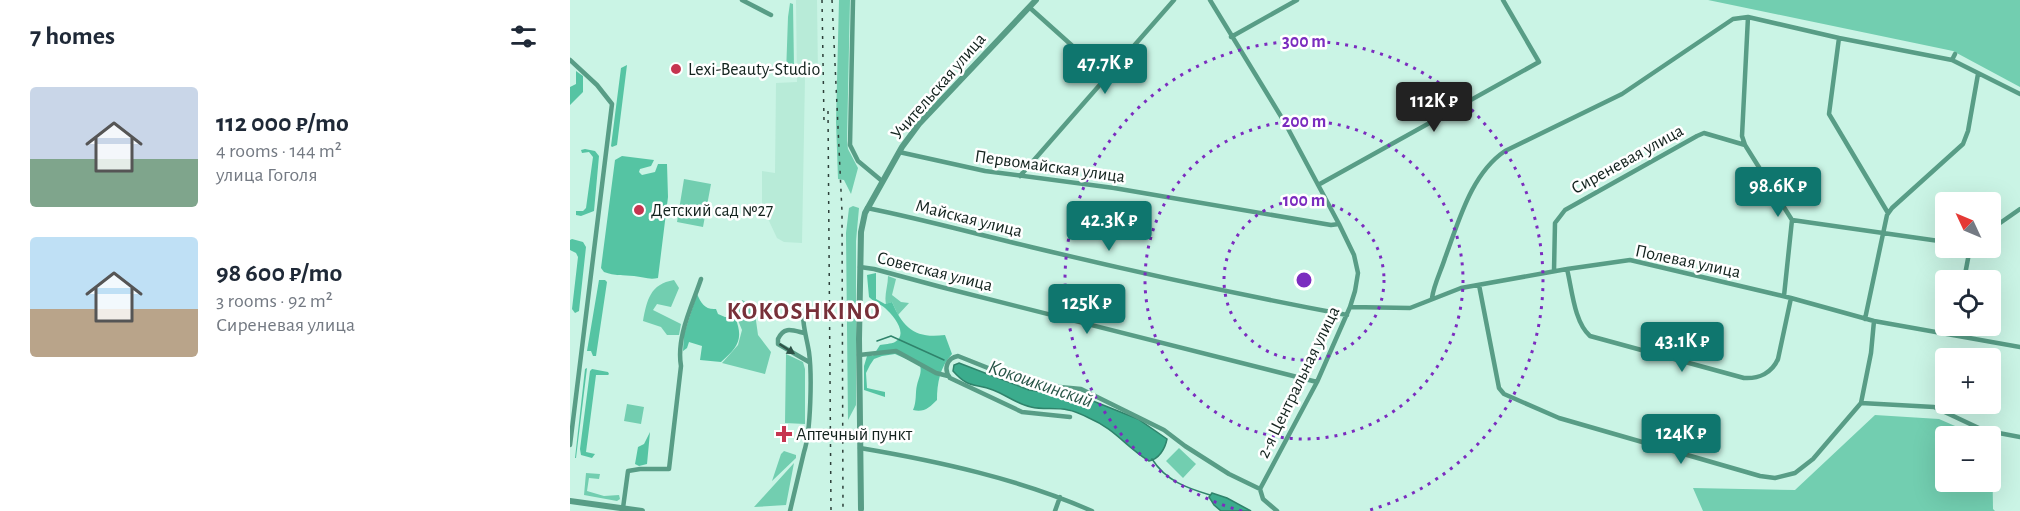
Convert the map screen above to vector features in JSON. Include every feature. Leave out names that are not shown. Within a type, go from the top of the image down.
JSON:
[{"type":"street","points":[[742,0],[771,15]]},
{"type":"street","points":[[853,0],[850,145],[858,161],[882,181]]},
{"type":"street","name":"Учительская улица","points":[[861,510],[860,267],[861,232],[866,208],[899,152],[932,111],[1036,0]]},
{"type":"street","points":[[1020,176],[1174,0]]},
{"type":"street","name":"2-я Центральная улица","points":[[1209,0],[1285,123],[1339,224],[1354,255],[1358,273],[1347,315],[1317,382],[1260,489]]},
{"type":"street","points":[[1231,37],[1297,0]]},
{"type":"street","points":[[1318,185],[1539,62],[1503,0]]},
{"type":"street","points":[[1029,7],[1106,76]]},
{"type":"street","points":[[1748,17],[1742,133],[1744,145],[1792,220],[1784,296]]},
{"type":"street","points":[[1432,297],[1457,224],[1475,185],[1498,155],[1622,94],[1734,19],[1748,17],[1952,60],[2020,94]]},
{"type":"street","points":[[1839,38],[1829,114],[1888,213]]},
{"type":"street","points":[[1952,60],[1954,54]]},
{"type":"street","points":[[570,60],[597,85],[612,104],[570,445]]},
{"type":"street","points":[[1865,319],[1888,213],[1963,144],[1968,131],[1978,74]]},
{"type":"street","name":"Сиреневая улица","points":[[1554,271],[1555,223],[1564,210],[1704,133],[1744,145]]},
{"type":"street","name":"Первомайская улица","points":[[899,152],[985,171],[1114,188],[1320,223],[1339,224]]},
{"type":"street","name":"Майская улица","points":[[866,208],[1039,249],[1347,315]]},
{"type":"street","points":[[2001,222],[2020,209]]},
{"type":"street","points":[[1792,220],[1935,240]]},
{"type":"street","name":"Полевая улица","points":[[1350,307],[1410,308],[1453,290],[1567,268],[1630,260],[1784,296],[1865,319],[1935,332]]},
{"type":"street","name":"Советская улица","points":[[860,267],[874,268],[1317,382]]},
{"type":"street","points":[[1567,268],[1580,322],[1584,331],[1590,336],[1744,378],[1770,371],[1776,363],[1791,298]]},
{"type":"street","points":[[623,508],[628,471],[669,469],[683,335],[701,279]]},
{"type":"street","points":[[1479,285],[1499,388],[1504,394],[1558,418],[1760,476],[1775,478],[1795,473],[1813,459],[1861,403],[1871,353],[1874,321]]},
{"type":"street","points":[[790,511],[808,439],[809,350],[804,333],[803,314]]},
{"type":"street","points":[[804,333],[791,329],[785,330],[778,339],[778,345],[809,362]]},
{"type":"street","name":"Полевая улица","points":[[1960,336],[2020,347]]},
{"type":"street","points":[[859,355],[896,351],[936,373],[947,373],[1015,409],[1070,417]]},
{"type":"street","points":[[947,373],[946,366],[949,361],[958,356],[1028,384],[1081,389],[1164,430],[1229,474],[1260,489],[1263,499],[1277,511]]},
{"type":"street","points":[[1861,403],[1934,407],[1983,430],[2020,437]]},
{"type":"street","points":[[860,448],[930,462],[1060,497],[1092,511]]},
{"type":"street","points":[[1055,511],[1060,497]]},
{"type":"street","points":[[570,501],[642,511]]},
{"type":"shaded area","points":[[796,0],[817,0],[818,76],[805,77],[802,243],[784,242],[777,238],[762,206],[762,171],[775,173],[776,83],[797,82]]},
{"type":"shaded area","points":[[839,0],[850,0],[847,141],[848,149],[858,168],[851,194],[844,180],[838,179],[836,122]]},
{"type":"shaded area","points":[[1708,0],[2020,0],[2020,87],[1953,51]]},
{"type":"shaded area","points":[[790,3],[793,4],[794,67],[786,74],[788,17]]},
{"type":"shaded area","points":[[627,65],[617,145],[612,147],[621,68]]},
{"type":"shaded area","points":[[576,71],[583,76],[583,92],[570,105],[570,87],[576,84]]},
{"type":"shaded area","points":[[581,150],[595,151],[599,156],[594,211],[581,216],[576,215],[576,211],[583,211],[586,208],[593,157],[589,152],[582,153]]},
{"type":"shaded area","name":"Детский сад №27","points":[[622,156],[654,160],[651,166],[640,169],[639,172],[642,175],[655,172],[658,164],[667,164],[668,197],[658,278],[612,274],[604,272],[601,268],[615,160]]},
{"type":"shaded area","points":[[684,179],[711,184],[703,227],[677,222]]},
{"type":"shaded area","points":[[853,206],[859,208],[856,241],[856,405],[848,420],[846,233],[849,208]]},
{"type":"shaded area","points":[[572,239],[583,242],[586,247],[579,311],[575,313],[572,309],[578,257],[570,250]]},
{"type":"shaded area","points":[[876,273],[876,299],[885,304],[892,302],[901,319],[911,330],[926,335],[945,335],[952,354],[940,376],[937,400],[924,410],[913,410],[920,365],[895,354],[874,359],[866,373],[867,388],[885,392],[885,397],[864,390],[864,366],[867,356],[873,356],[880,345],[895,342],[899,339],[900,334],[892,315],[869,297],[867,275]]},
{"type":"shaded area","points":[[888,276],[896,279],[892,295],[901,302],[909,303],[898,315],[892,302],[886,304]]},
{"type":"shaded area","points":[[599,280],[607,282],[596,356],[593,356],[591,351],[587,351]]},
{"type":"shaded area","points":[[674,280],[679,288],[671,307],[657,304],[653,310],[681,324],[679,335],[667,335],[661,327],[643,321],[651,294],[660,285]]},
{"type":"shaded area","points":[[697,294],[706,307],[716,309],[718,314],[725,317],[735,317],[738,325],[738,342],[732,352],[721,362],[700,360],[702,346],[689,342],[683,351],[684,334]]},
{"type":"shaded area","points":[[742,300],[754,306],[758,335],[771,352],[765,374],[722,363],[738,345],[742,330],[737,318]]},
{"type":"shaded area","points":[[786,354],[803,362],[805,369],[805,424],[785,423]]},
{"type":"shaded area","points":[[959,363],[1029,390],[1083,397],[1138,419],[1167,439],[1165,446],[1159,456],[1149,461],[1098,422],[1079,413],[1063,409],[1026,406],[993,390],[968,383],[953,371],[954,365]]},
{"type":"shaded area","points":[[587,368],[576,458],[575,458],[585,369]]},
{"type":"shaded area","points":[[592,369],[609,374],[596,375],[586,452],[595,454],[592,458],[581,455],[580,449]]},
{"type":"shaded area","points":[[627,404],[644,407],[641,424],[624,421]]},
{"type":"shaded area","points":[[1875,415],[1939,419],[1955,426],[1935,426],[1935,492],[1993,492],[1995,511],[1703,511],[1693,488],[1795,490]]},
{"type":"shaded area","points":[[650,432],[647,464],[639,466],[635,464],[638,447],[644,444]]},
{"type":"shaded area","points":[[1179,448],[1196,464],[1183,478],[1166,461]]},
{"type":"shaded area","points":[[784,451],[796,455],[796,458],[772,481],[781,454]]},
{"type":"shaded area","points":[[794,463],[786,505],[754,507]]},
{"type":"shaded area","points":[[586,473],[600,474],[599,479],[589,478],[587,491],[604,496],[619,495],[620,499],[617,501],[584,495]]},
{"type":"shaded area","points":[[1212,493],[1251,511],[1221,511],[1209,497]]},
{"type":"waterway","points":[[877,341],[891,336],[944,360]]},
{"type":"waterway","name":"Кокошкинский","points":[[1152,459],[1170,478],[1210,495]]},
{"type":"railway","points":[[822,0],[824,121]]},
{"type":"railway","points":[[832,0],[842,212],[843,511]]},
{"type":"railway","points":[[828,111],[831,511]]},
{"type":"place","name":"Lexi-Beauty-Studio","points":[[676,69]]},
{"type":"place","name":"Детский сад №27","points":[[639,210]]},
{"type":"place","name":"Аптечный пункт","points":[[784,434]]},
{"type":"district","name":"KOKOSHKINO","points":[[804,311]]}]
